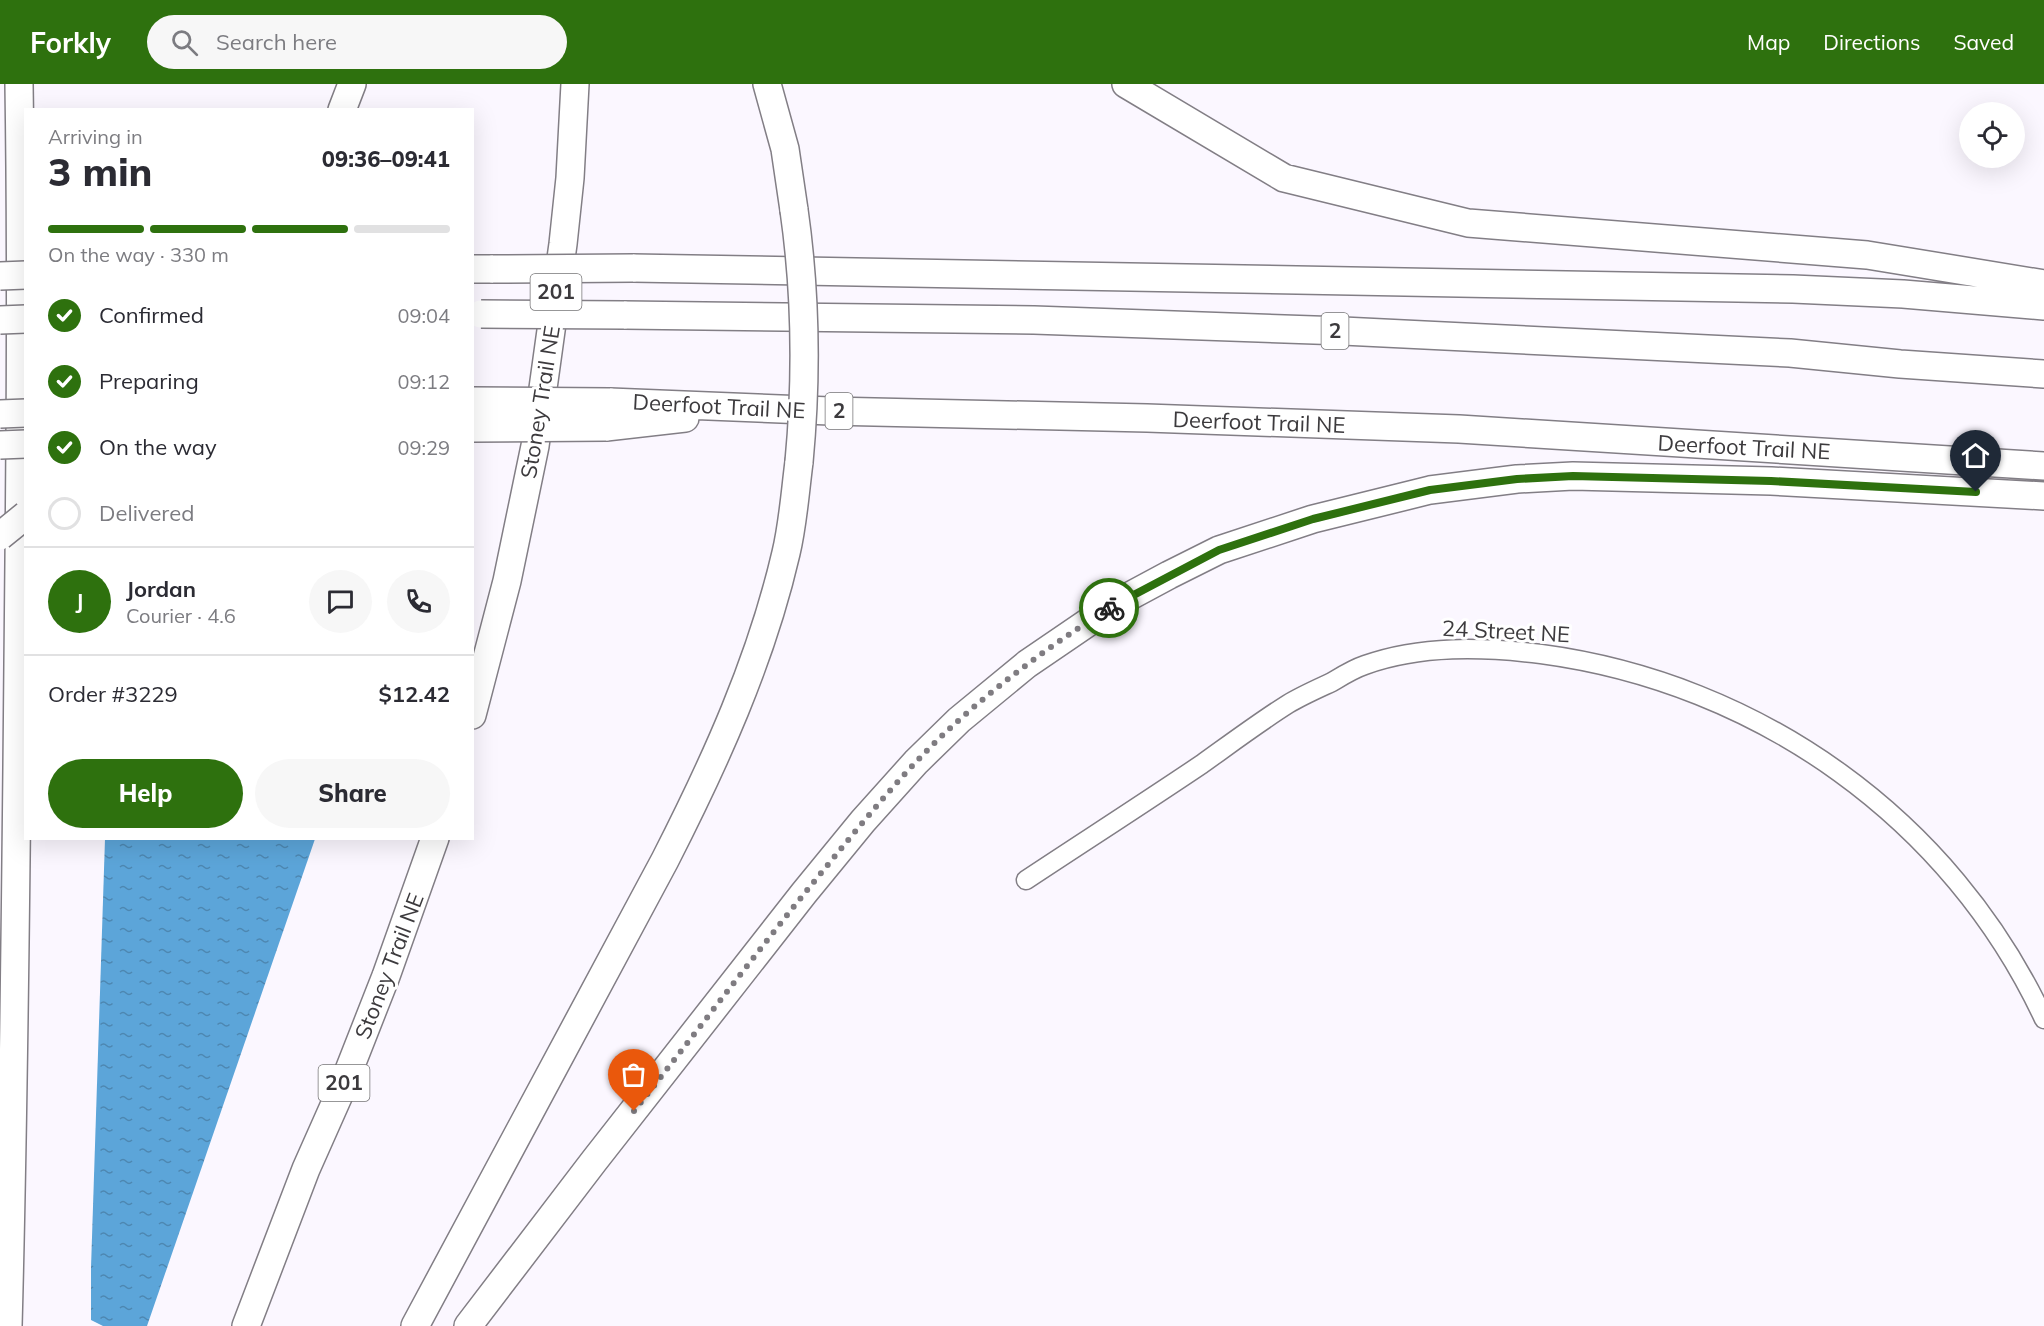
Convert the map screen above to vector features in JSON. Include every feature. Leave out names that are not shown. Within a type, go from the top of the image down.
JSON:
[{"type":"highway","points":[[8,1326],[14,1098],[18,716],[21,195],[19,84]]},
{"type":"highway","points":[[343,108],[352,84]]},
{"type":"highway","name":"Stoney Trail NE","points":[[474,707],[507,581],[535,446],[563,244],[576,84]]},
{"type":"highway","points":[[416,1326],[696,800],[721,745],[755,658],[775,595],[786,551],[799,462],[805,377],[805,336],[794,210],[784,149],[767,84]]},
{"type":"highway","points":[[1126,84],[1284,178],[1468,223],[1867,255],[2044,284]]},
{"type":"highway","points":[[483,269],[633,268],[1793,289],[1903,294],[2044,306]]},
{"type":"highway","points":[[0,276],[24,275]]},
{"type":"highway","name":"2","points":[[477,314],[1034,320],[1343,331],[1790,353],[1900,364],[2044,374]]},
{"type":"highway","points":[[0,320],[24,319]]},
{"type":"highway","name":"Deerfoot Trail NE","points":[[474,401],[608,415],[764,408],[1459,429],[2044,466]]},
{"type":"highway","points":[[0,414],[24,413]]},
{"type":"highway","points":[[474,428],[608,415]]},
{"type":"highway","points":[[0,445],[24,444]]},
{"type":"highway","points":[[468,1326],[804,893],[863,821],[916,762],[959,720],[1027,664],[1115,604],[1169,575],[1219,550],[1313,519],[1430,490],[1517,479],[1573,476],[1771,481],[2044,496]]},
{"type":"highway","points":[[0,536],[24,517]]},
{"type":"highway","name":"Stoney Trail NE","points":[[246,1326],[306,1169],[342,1088],[382,986],[434,840]]},
{"type":"street","name":"24 Street NE","points":[[1026,879],[1202,764],[1290,703],[1364,665],[1424,651],[1473,648],[1578,659],[1653,678],[1751,718],[1812,752],[1874,798],[1925,847],[1968,895],[2013,959],[2044,1018]]},
{"type":"water","points":[[105,840],[315,840],[147,1326],[103,1326],[91,1320]]},
{"type":"way so far","points":[[634,1111],[804,893],[863,821],[916,762],[959,720],[1027,664],[1109,608]]},
{"type":"route","points":[[1109,608],[1219,550],[1313,519],[1430,490],[1517,479],[1573,476],[1771,481],[1976,492]]}]
